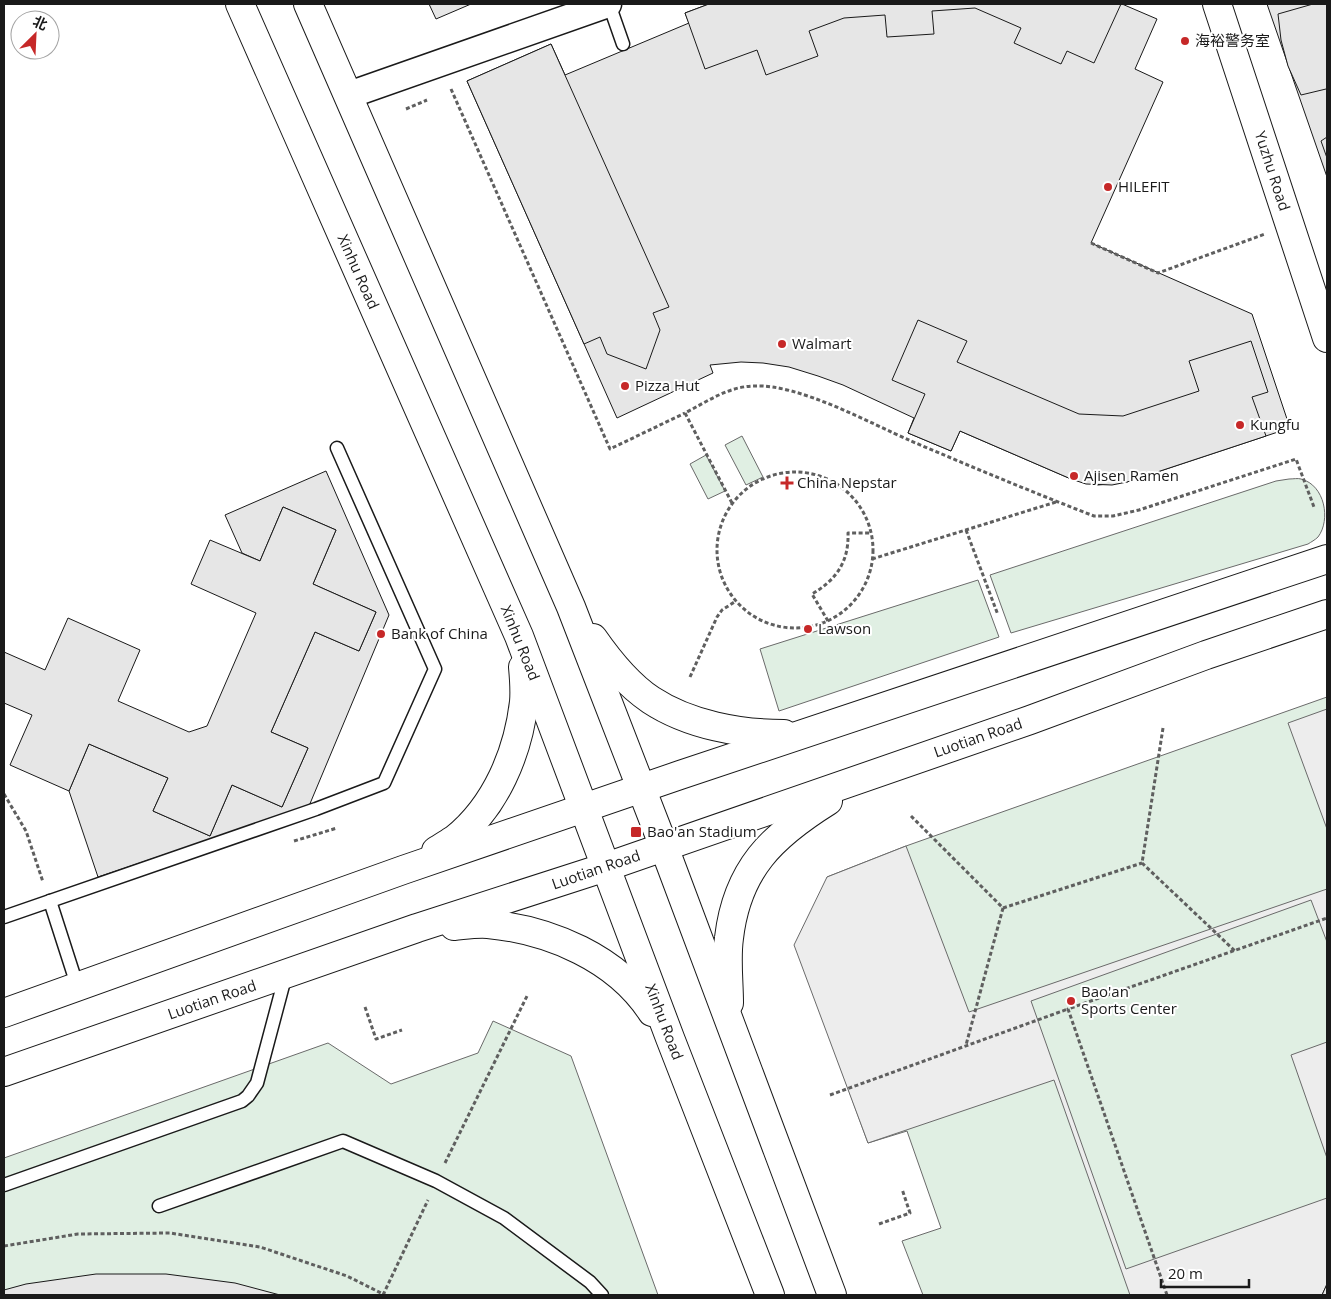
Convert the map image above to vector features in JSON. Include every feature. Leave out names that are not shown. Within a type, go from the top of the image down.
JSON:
[{"type":"main road","name":"Xinhu Road","points":[[240,4],[519,636],[670,1038],[770,1295]]},
{"type":"main road","points":[[308,4],[571,607],[642,789],[832,1295]]},
{"type":"main road","name":"Yuzhu Road","points":[[1217,4],[1327,338]]},
{"type":"main road","points":[[4,1013],[403,870],[1327,559]]},
{"type":"main road","points":[[571,607],[606,656],[628,682],[651,700],[702,722],[727,729],[760,734],[806,733]]},
{"type":"main road","name":"Luotian Road","points":[[4,1072],[417,928],[664,847],[1030,720],[1206,655],[1327,614]]},
{"type":"main road","points":[[403,870],[455,839],[474,821],[491,798],[503,777],[514,750],[524,700],[519,636]]},
{"type":"main road","points":[[730,1027],[728,940],[734,911],[747,876],[759,858],[797,820],[868,776]]},
{"type":"main road","points":[[417,928],[486,924],[520,929],[573,945],[617,974],[641,994],[670,1038]]},
{"type":"street","points":[[349,95],[609,4]]},
{"type":"lane","points":[[609,4],[624,44]]},
{"type":"lane","points":[[4,917],[298,815],[384,783],[435,669],[337,448]]},
{"type":"lane","points":[[50,901],[78,988]]},
{"type":"lane","points":[[4,1185],[242,1101],[257,1083],[286,974]]},
{"type":"lane","points":[[159,1206],[343,1141],[436,1181],[504,1218],[590,1282],[602,1295]]},
{"type":"path","points":[[442,93],[451,89],[610,449],[734,388],[756,386],[778,388],[816,399],[956,460],[1094,516],[1112,516],[1296,459],[1314,507]]},
{"type":"path","points":[[406,109],[433,97]]},
{"type":"path","points":[[1091,243],[1158,273],[1272,231]]},
{"type":"path","points":[[686,413],[732,503]]},
{"type":"path","points":[[793,472],[819,476],[843,488],[861,508],[871,533],[872,559],[865,584],[850,606],[828,621],[804,628],[778,626],[755,617],[736,601],[722,580],[716,556],[718,530],[732,503],[745,489],[767,476],[793,472]]},
{"type":"path","points":[[872,559],[1057,502]]},
{"type":"path","points":[[966,530],[998,615]]},
{"type":"path","points":[[828,621],[812,594],[832,580],[843,563],[848,544],[848,533],[871,533]]},
{"type":"path","points":[[690,677],[717,617],[736,601]]},
{"type":"path","points":[[1142,863],[1163,728]]},
{"type":"path","points":[[4,794],[26,831],[50,901]]},
{"type":"path","points":[[910,816],[1003,908]]},
{"type":"path","points":[[294,842],[337,828]]},
{"type":"path","points":[[1003,908],[1142,863]]},
{"type":"path","points":[[1142,863],[1235,952]]},
{"type":"path","points":[[966,1045],[1003,908]]},
{"type":"path","points":[[830,1095],[1327,918]]},
{"type":"path","points":[[4,1246],[78,1234],[170,1233],[260,1247],[347,1276],[384,1295],[436,1181],[527,996]]},
{"type":"path","points":[[364,1006],[376,1039],[402,1030]]},
{"type":"path","points":[[1068,1009],[1167,1295]]},
{"type":"path","points":[[878,1224],[910,1213],[902,1189]]},
{"type":"green space","points":[[742,436],[763,477],[746,485],[725,445]]},
{"type":"green space","points":[[706,455],[725,491],[708,499],[690,464]]},
{"type":"green space","points":[[1300,479],[1316,488],[1323,504],[1325,513],[1322,530],[1318,537],[1308,544],[1011,633],[990,575],[1276,481]]},
{"type":"green space","points":[[978,580],[999,637],[779,711],[760,649]]},
{"type":"green space","name":"Bao'an Sports Center","points":[[1327,697],[1327,1295],[923,1295],[902,1241],[941,1228],[907,1131],[868,1143],[837,1058],[827,877],[906,846]]},
{"type":"green space","points":[[493,1021],[571,1056],[658,1295],[4,1295],[4,1158],[328,1043],[391,1084],[478,1053]]},
{"type":"shaded area","points":[[1327,709],[1327,829],[1288,723]]},
{"type":"shaded area","points":[[906,846],[969,1012],[1327,889],[1327,942],[1311,900],[1031,1001],[1126,1269],[1327,1198],[1327,1284],[1322,1295],[1130,1295],[1054,1080],[868,1143],[794,945],[827,877]]},
{"type":"shaded area","points":[[1327,1042],[1327,1158],[1291,1055]]},
{"type":"building","points":[[429,4],[471,4],[436,19]]},
{"type":"building","points":[[709,4],[1122,4],[1157,19],[1135,69],[1163,82],[1091,243],[1252,314],[1290,428],[1127,482],[1098,485],[1071,479],[960,431],[951,451],[908,433],[914,418],[843,385],[789,367],[763,363],[741,362],[710,365],[713,373],[617,418],[467,81],[551,44],[565,75],[689,23],[685,13]]},
{"type":"building","points":[[709,4],[1121,4],[1094,63],[1067,51],[1061,64],[1014,43],[1021,28],[975,8],[932,11],[934,34],[887,37],[885,15],[844,18],[809,31],[818,56],[766,75],[757,50],[705,69],[685,13]]},
{"type":"building","points":[[1267,4],[1327,4],[1327,177]]},
{"type":"building","points":[[1313,4],[1327,4],[1327,90],[1301,95],[1288,66],[1281,40],[1278,14]]},
{"type":"building","points":[[551,44],[669,307],[653,313],[660,330],[646,369],[607,354],[600,337],[584,344],[467,81]]},
{"type":"building","points":[[1327,137],[1327,158],[1321,141]]},
{"type":"building","points":[[918,320],[967,341],[957,362],[1079,414],[1123,416],[1199,391],[1189,361],[1251,341],[1268,392],[1252,397],[1266,436],[1127,482],[1112,485],[1086,484],[1071,479],[960,431],[951,451],[908,433],[925,394],[892,380]]},
{"type":"building","points":[[326,471],[389,615],[309,806],[98,877],[69,791],[89,744],[168,778],[153,811],[210,836],[232,785],[282,807],[308,748],[271,732],[315,632],[359,651],[376,612],[313,584],[336,530],[283,507],[260,561],[242,553],[225,515]]},
{"type":"building","points":[[283,507],[336,530],[313,584],[376,612],[359,651],[315,632],[271,732],[308,748],[282,807],[232,785],[210,836],[153,811],[168,778],[89,744],[69,791],[10,765],[32,715],[4,703],[4,652],[45,670],[68,618],[140,650],[118,701],[189,732],[207,726],[256,613],[191,584],[210,540],[260,561]]},
{"type":"building","points":[[96,1274],[166,1274],[235,1283],[280,1295],[4,1295],[4,1290],[26,1284]]},
{"type":"building","points":[[1327,1284],[1327,1295],[1322,1295]]},
{"type":"place","name":"海裕警务室","points":[[1185,41]]},
{"type":"place","name":"HILEFIT","points":[[1108,187]]},
{"type":"place","name":"Walmart","points":[[782,344]]},
{"type":"place","name":"Pizza Hut","points":[[625,386]]},
{"type":"place","name":"Kungfu","points":[[1240,425]]},
{"type":"place","name":"Ajisen Ramen","points":[[1074,476]]},
{"type":"place","name":"China Nepstar","points":[[787,483]]},
{"type":"place","name":"Lawson","points":[[808,629]]},
{"type":"place","name":"Bank of China","points":[[381,634]]},
{"type":"place","name":"Bao'an Stadium","points":[[636,832]]},
{"type":"place","name":"Bao'an Sports Center","points":[[1071,1001]]}]
